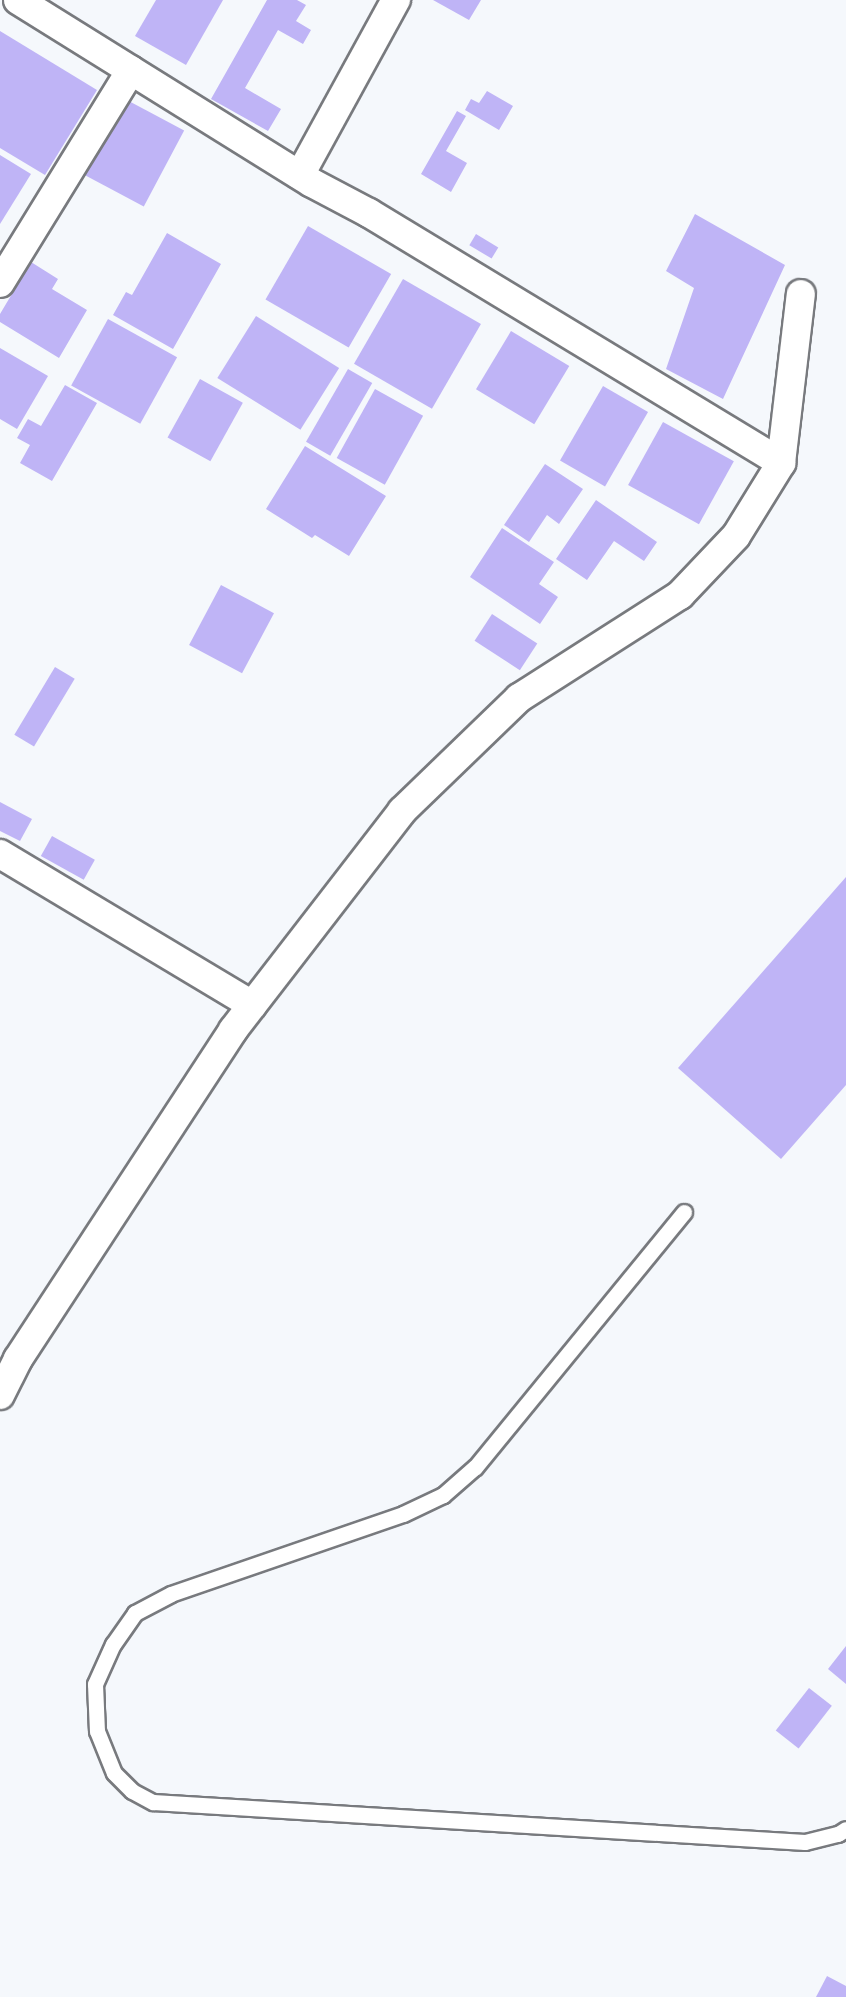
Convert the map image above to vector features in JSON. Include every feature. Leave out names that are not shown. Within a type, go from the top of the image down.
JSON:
[{"type":"street","points":[[18,0],[300,175],[379,219],[781,463]]},
{"type":"street","points":[[300,175],[396,0]]},
{"type":"street","points":[[0,283],[131,70]]},
{"type":"street","points":[[0,1395],[18,1359],[226,1040],[402,811],[519,698],[680,595],[736,536],[781,463],[801,294]]},
{"type":"street","points":[[0,854],[252,1005]]},
{"type":"lane","points":[[684,1212],[475,1467],[443,1495],[403,1514],[171,1594],[135,1614],[113,1644],[95,1684],[97,1731],[114,1773],[132,1791],[153,1802],[805,1842],[837,1834],[846,1829]]},
{"type":"building","points":[[156,0],[223,0],[186,65],[135,36]]},
{"type":"building","points":[[267,0],[297,0],[306,5],[296,21],[311,30],[303,44],[278,30],[245,88],[281,109],[268,131],[211,99]]},
{"type":"building","points":[[433,0],[481,0],[469,20]]},
{"type":"building","points":[[0,31],[97,90],[45,175],[0,148]]},
{"type":"building","points":[[487,91],[513,106],[499,130],[465,110],[471,99],[479,103]]},
{"type":"building","points":[[125,99],[184,130],[144,206],[85,175]]},
{"type":"building","points":[[457,111],[466,116],[446,151],[467,163],[451,192],[421,174]]},
{"type":"building","points":[[0,155],[31,174],[0,224]]},
{"type":"building","points":[[695,214],[785,265],[723,399],[666,369],[694,288],[666,271]]},
{"type":"building","points":[[308,226],[391,274],[349,348],[266,300]]},
{"type":"building","points":[[167,233],[221,264],[173,349],[113,315],[126,292],[132,295]]},
{"type":"building","points":[[476,234],[498,247],[492,259],[469,245]]},
{"type":"building","points":[[31,262],[58,279],[52,289],[87,310],[59,358],[0,322],[0,314]]},
{"type":"building","points":[[403,279],[481,324],[432,409],[354,364]]},
{"type":"building","points":[[256,316],[339,368],[300,430],[217,378]]},
{"type":"building","points":[[108,319],[177,357],[140,424],[71,385]]},
{"type":"building","points":[[511,331],[569,366],[534,424],[476,389]]},
{"type":"building","points":[[0,348],[48,376],[17,429],[0,419]]},
{"type":"building","points":[[348,369],[372,383],[330,456],[306,442]]},
{"type":"building","points":[[200,379],[243,403],[210,461],[168,438]]},
{"type":"building","points":[[65,385],[97,403],[52,481],[20,463],[30,445],[17,438],[28,419],[41,426]]},
{"type":"building","points":[[603,386],[648,412],[605,486],[560,460]]},
{"type":"building","points":[[375,389],[423,416],[385,485],[337,458]]},
{"type":"building","points":[[663,422],[734,461],[699,524],[628,485]]},
{"type":"building","points":[[305,446],[386,496],[349,556],[315,535],[312,538],[266,509]]},
{"type":"building","points":[[545,464],[583,489],[559,524],[547,515],[529,542],[504,525]]},
{"type":"building","points":[[596,500],[657,542],[644,561],[614,541],[587,580],[556,559]]},
{"type":"building","points":[[502,528],[554,562],[539,584],[558,597],[540,624],[470,577]]},
{"type":"building","points":[[221,585],[274,613],[242,673],[189,645]]},
{"type":"building","points":[[492,614],[537,643],[520,670],[475,641]]},
{"type":"building","points":[[55,667],[75,679],[34,747],[14,735]]},
{"type":"building","points":[[0,802],[32,819],[20,841],[0,831]]},
{"type":"building","points":[[52,836],[95,860],[84,880],[41,856]]},
{"type":"building","points":[[846,877],[846,1085],[781,1159],[678,1068]]},
{"type":"building","points":[[846,1646],[846,1684],[828,1669]]},
{"type":"building","points":[[809,1688],[832,1706],[799,1748],[776,1731]]},
{"type":"building","points":[[827,1976],[846,1986],[846,1997],[816,1997]]}]
